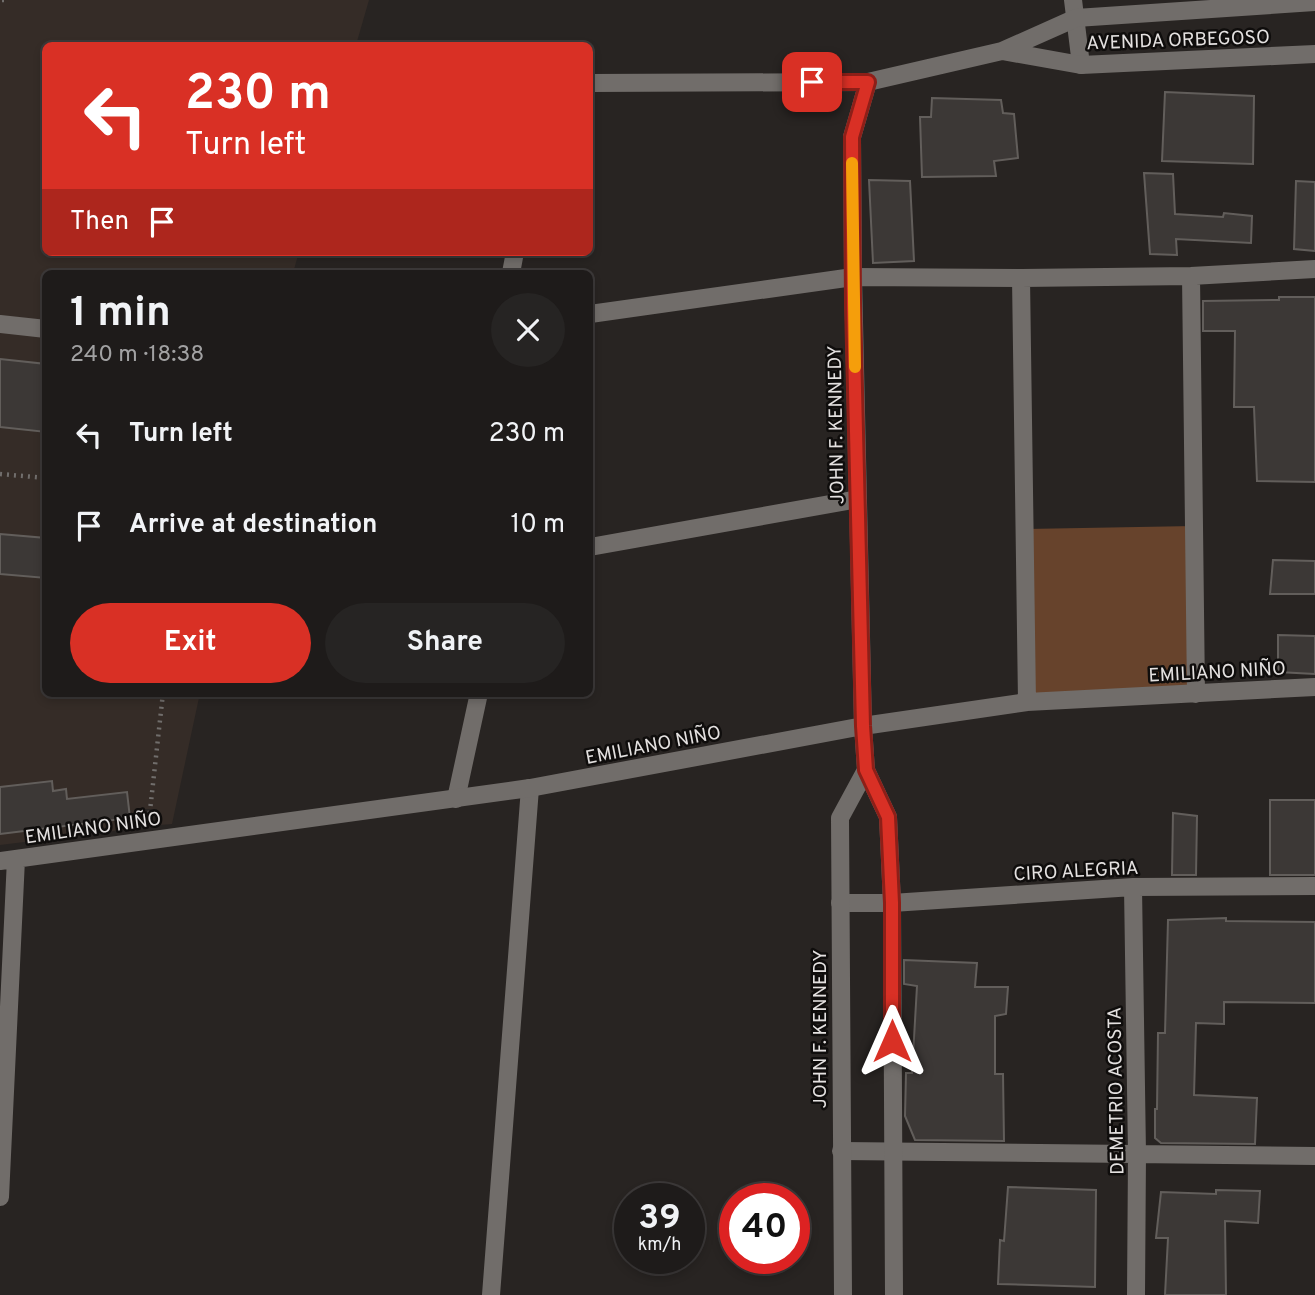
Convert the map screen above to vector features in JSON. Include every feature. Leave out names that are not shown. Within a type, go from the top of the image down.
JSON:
[{"type":"street","name":"AVENIDA ORBEGOSO","points":[[593,83],[868,82],[1002,51],[1074,9],[1315,2]]},
{"type":"street","points":[[1074,9],[1081,65]]},
{"type":"street","name":"AVENIDA ORBEGOSO","points":[[1002,51],[1081,65],[1315,54]]},
{"type":"street","name":"JOHN F. KENNEDY","points":[[868,82],[852,137],[853,277],[863,726],[866,770],[888,817],[892,903],[894,1295]]},
{"type":"street","points":[[593,314],[853,277],[1191,276],[1315,269]]},
{"type":"street","points":[[1191,276],[1196,694]]},
{"type":"street","points":[[1021,278],[1027,702]]},
{"type":"street","points":[[0,324],[42,329]]},
{"type":"street","points":[[593,546],[858,499]]},
{"type":"street","name":"EMILIANO NIÑO","points":[[8,860],[530,788],[863,726],[1027,702],[1315,687]]},
{"type":"street","points":[[456,799],[478,697]]},
{"type":"street","name":"JOHN F. KENNEDY","points":[[843,1295],[840,817],[866,770]]},
{"type":"street","points":[[491,1295],[530,788]]},
{"type":"street","points":[[0,1197],[8,860]]},
{"type":"street","name":"CIRO ALEGRIA","points":[[840,903],[892,903],[1133,887],[1315,886]]},
{"type":"street","name":"DEMETRIO ACOSTA","points":[[1133,887],[1136,1295]]},
{"type":"street","points":[[841,1151],[1315,1156]]},
{"type":"path","points":[[2,0],[9,0]]},
{"type":"path","points":[[0,474],[42,478]]},
{"type":"path","points":[[151,809],[163,697]]},
{"type":"shaded area","points":[[0,0],[369,0],[357,42],[42,42],[42,256],[298,256],[294,270],[42,270],[42,697],[199,697],[172,824],[160,825],[157,809],[145,809],[138,828],[0,845]]},
{"type":"shaded area","points":[[1194,526],[1196,694],[1027,702],[1026,529]]},
{"type":"building","points":[[1165,92],[1254,96],[1253,164],[1162,161]]},
{"type":"building","points":[[932,98],[1001,100],[1003,113],[1014,114],[1018,158],[994,161],[996,176],[922,177],[920,117],[931,117]]},
{"type":"building","points":[[1144,173],[1173,174],[1175,214],[1223,217],[1224,213],[1252,216],[1251,243],[1176,239],[1177,255],[1150,254]]},
{"type":"building","points":[[869,180],[910,181],[914,261],[873,263]]},
{"type":"building","points":[[1296,181],[1315,182],[1315,251],[1294,249]]},
{"type":"building","points":[[1279,297],[1315,297],[1315,482],[1257,481],[1254,407],[1234,407],[1235,331],[1203,331],[1203,301],[1279,300]]},
{"type":"building","points":[[0,359],[42,364],[42,432],[0,427]]},
{"type":"building","points":[[0,534],[42,538],[42,578],[0,574]]},
{"type":"building","points":[[1273,560],[1315,561],[1315,594],[1270,594]]},
{"type":"building","points":[[1278,635],[1315,636],[1315,674],[1278,672]]},
{"type":"building","points":[[52,781],[53,791],[66,789],[67,799],[127,792],[130,818],[0,834],[0,787]]},
{"type":"building","points":[[1270,800],[1315,800],[1315,875],[1270,875]]},
{"type":"building","points":[[1173,813],[1197,816],[1196,875],[1172,875]]},
{"type":"building","points":[[1226,918],[1226,921],[1315,922],[1315,1003],[1224,1002],[1224,1024],[1196,1023],[1194,1095],[1257,1098],[1255,1144],[1161,1143],[1155,1138],[1155,1109],[1158,1033],[1165,1033],[1168,920]]},
{"type":"building","points":[[904,960],[977,963],[975,987],[1008,987],[1006,1014],[995,1016],[995,1074],[1003,1074],[1004,1141],[915,1140],[905,1116],[906,1073],[912,1073],[917,986],[904,984]]},
{"type":"building","points":[[1008,1187],[1096,1190],[1095,1287],[998,1284],[1000,1240],[1004,1241]]},
{"type":"building","points":[[1216,1190],[1260,1191],[1258,1223],[1225,1221],[1226,1295],[1165,1295],[1168,1238],[1156,1238],[1161,1192],[1216,1194]]},
{"type":"slow traffic","points":[[852,163],[855,367]]},
{"type":"route","points":[[812,82],[868,82],[852,137],[853,305],[863,726],[866,770],[888,817],[892,903],[892,1041]]}]
